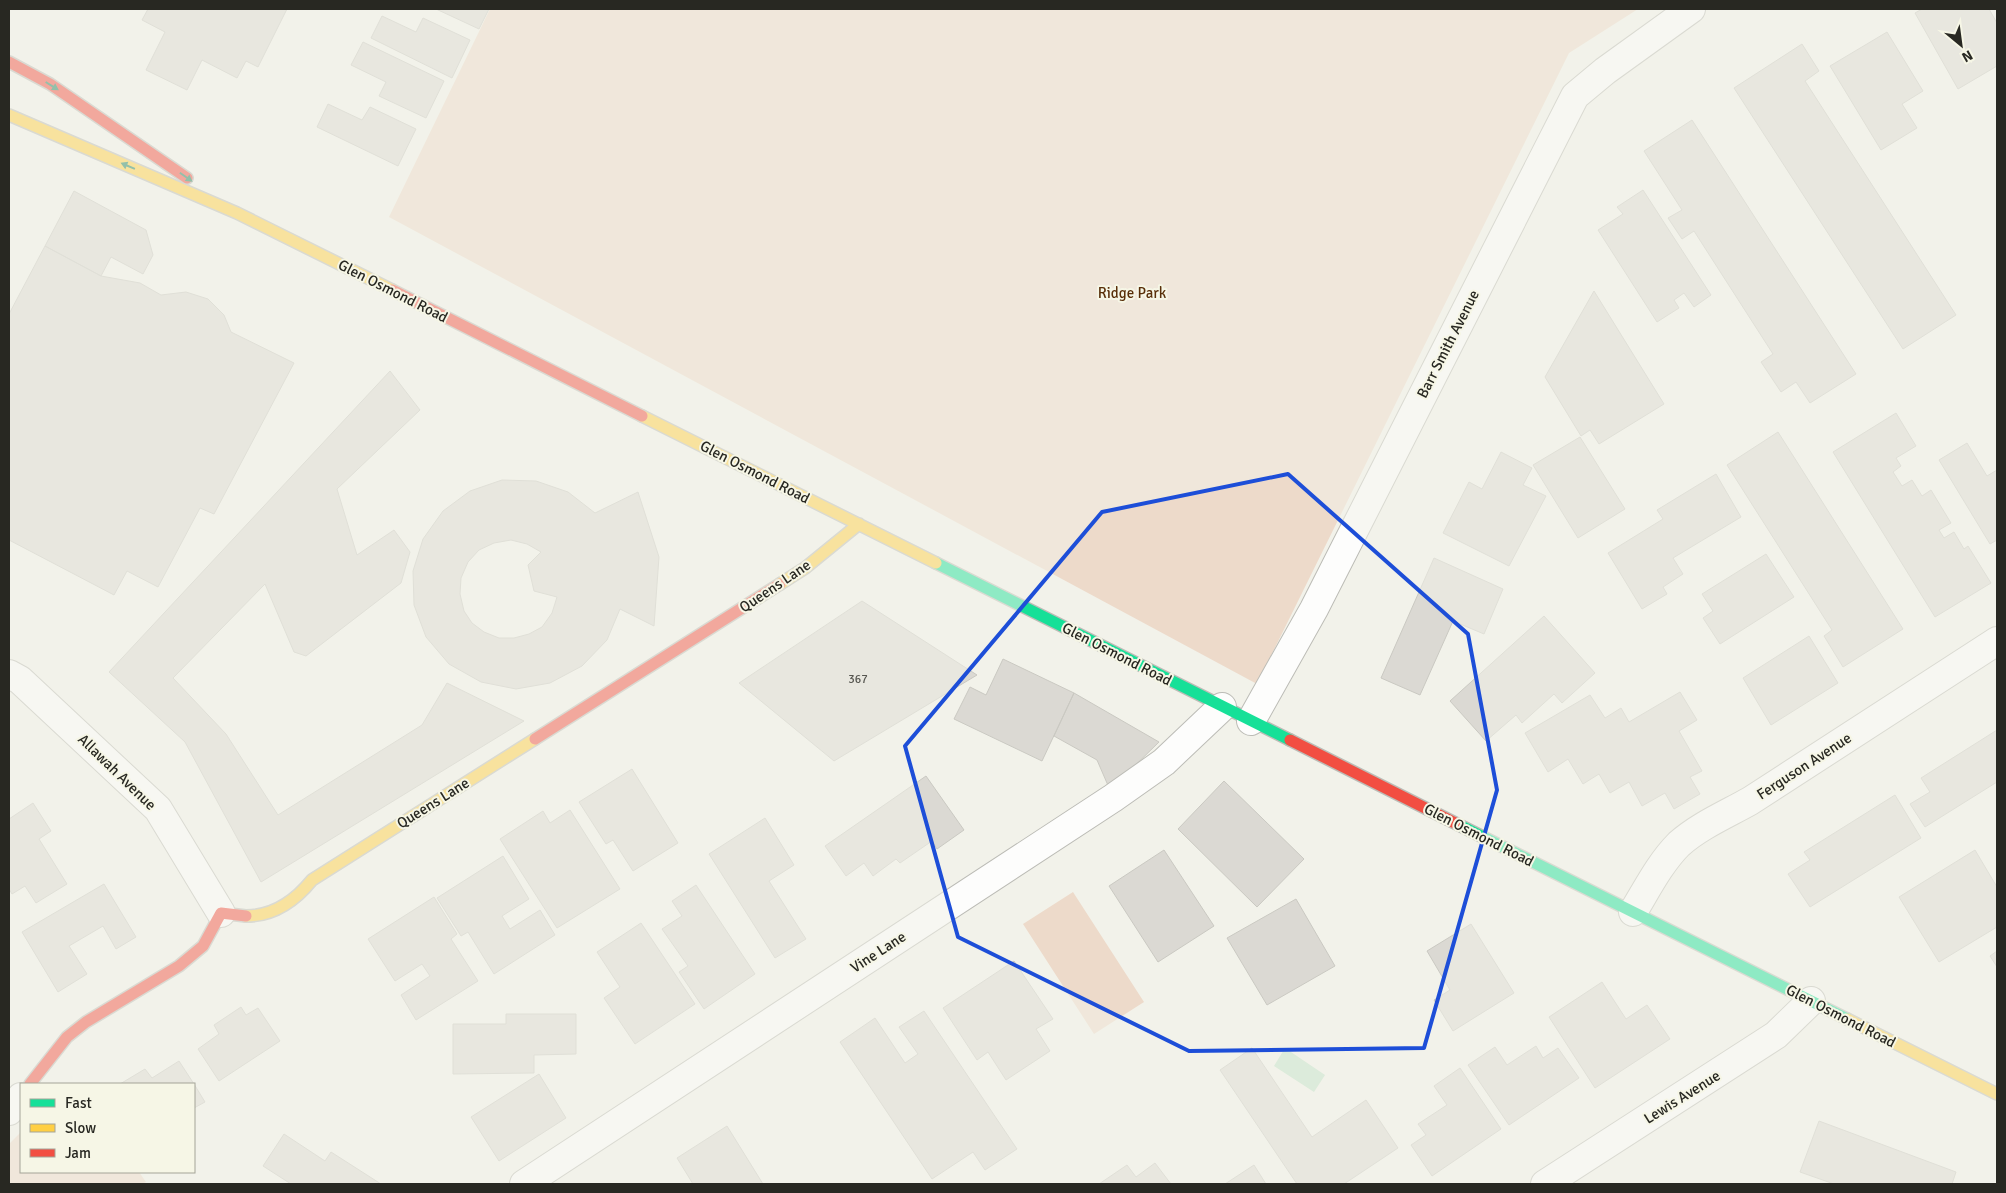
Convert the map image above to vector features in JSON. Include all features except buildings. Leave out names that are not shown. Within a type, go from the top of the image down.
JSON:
[{"type":"main road","name":"Glen Osmond Road","points":[[9,62],[50,84],[237,213]]},
{"type":"main road","name":"Glen Osmond Road","points":[[9,115],[237,213],[1997,1094]]},
{"type":"main road","name":"Queens Lane","points":[[221,913],[252,916],[284,907],[302,894],[312,880],[805,568],[859,524]]},
{"type":"main road","points":[[31,1083],[67,1037],[86,1022],[179,966],[203,946],[221,913]]},
{"type":"street","name":"Barr Smith Avenue","points":[[1251,721],[1314,609],[1575,96],[1604,71],[1692,9]]},
{"type":"street","name":"Ferguson Avenue","points":[[1633,912],[1662,865],[1680,844],[1708,825],[1750,801],[1997,641]]},
{"type":"street","name":"Allawah Avenue","points":[[9,674],[20,680],[158,809],[221,913]]},
{"type":"street","name":"Vine Lane","points":[[524,1184],[1113,798],[1164,762],[1222,706]]},
{"type":"street","name":"Lewis Avenue","points":[[1545,1184],[1776,1035],[1811,1001]]},
{"type":"street","points":[[9,1111],[20,1098]]},
{"type":"highlighted area","points":[[1288,474],[1468,634],[1497,790],[1424,1048],[1189,1051],[958,937],[905,746],[1102,512]]},
{"type":"green space","name":"Ridge Park","points":[[490,9],[1638,9],[1569,53],[1257,684],[389,217]]},
{"type":"green space","points":[[1073,892],[1144,1002],[1094,1034],[1023,924]]},
{"type":"green space","points":[[20,1133],[20,1173],[140,1173],[146,1182],[142,1184],[9,1184],[9,1144]]},
{"type":"shaded area","points":[[1285,1048],[1325,1075],[1314,1092],[1274,1066]]},
{"type":"traffic: fast","points":[[936,563],[1290,740]]},
{"type":"traffic: fast","points":[[1459,825],[1847,1019]]},
{"type":"traffic: slow","points":[[9,115],[237,213],[392,290]]},
{"type":"traffic: slow","points":[[642,416],[936,563]]},
{"type":"traffic: slow","points":[[780,584],[805,568],[859,524]]},
{"type":"traffic: slow","points":[[246,916],[266,913],[283,906],[291,901],[312,880],[535,739]]},
{"type":"traffic: slow","points":[[1847,1019],[1997,1094]]},
{"type":"traffic: jam","points":[[9,62],[50,84],[187,178]]},
{"type":"traffic: jam","points":[[392,290],[642,416]]},
{"type":"traffic: jam","points":[[535,739],[780,584]]},
{"type":"traffic: jam","points":[[1290,740],[1459,825]]},
{"type":"traffic: jam","points":[[31,1083],[67,1037],[86,1022],[179,966],[203,946],[221,913],[246,916]]}]
